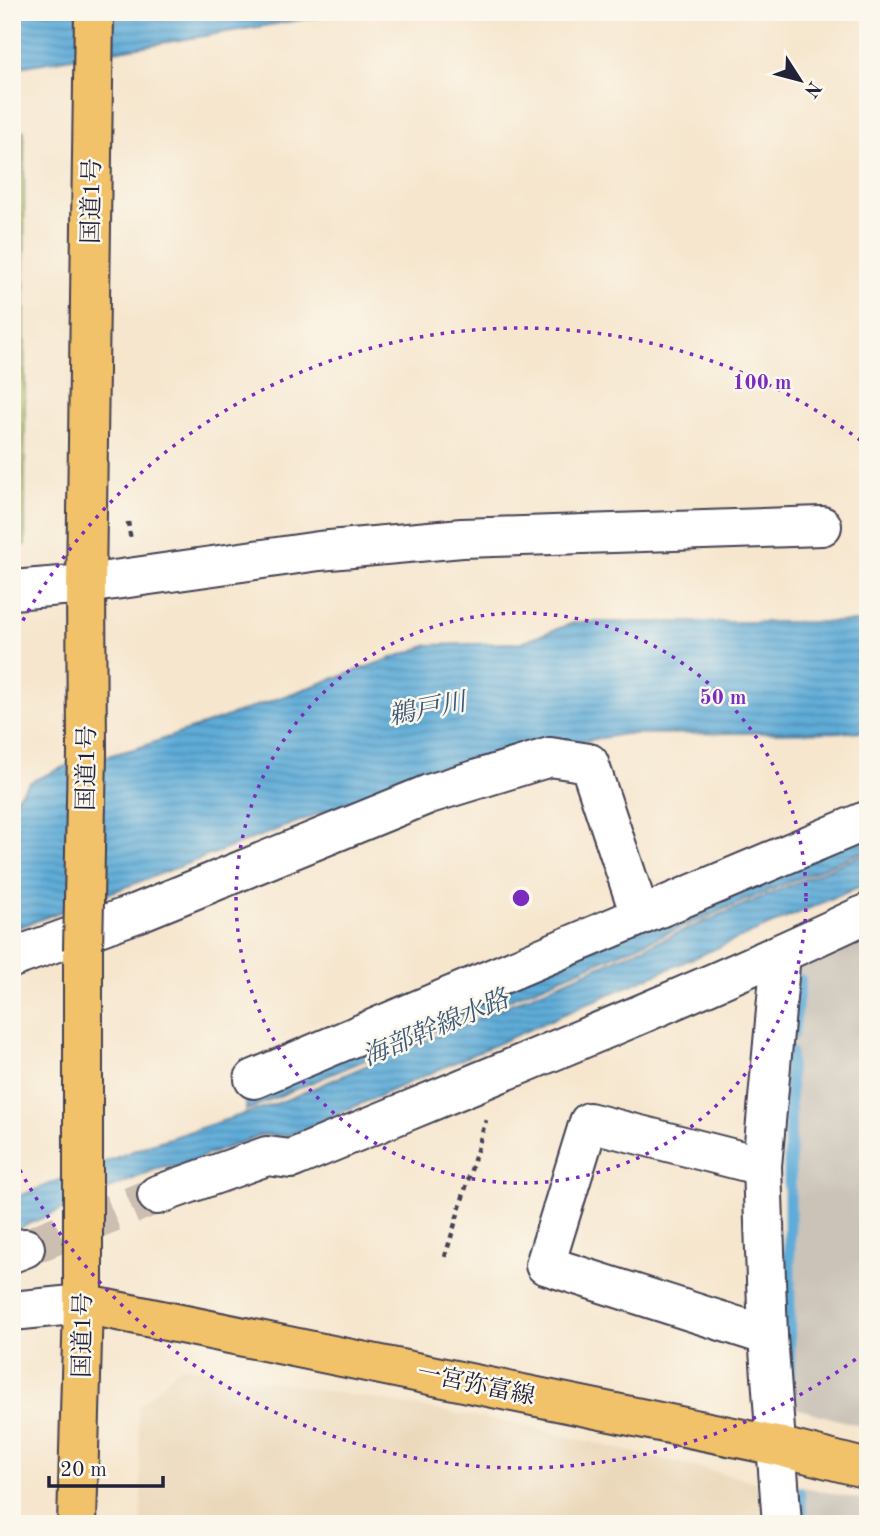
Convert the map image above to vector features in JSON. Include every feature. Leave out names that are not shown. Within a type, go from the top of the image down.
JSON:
[{"type":"main road","name":"国道1号","points":[[77,1524],[83,1304],[86,584],[94,12]]},
{"type":"main road","name":"一宮弥富線","points":[[83,1304],[777,1446],[868,1469]]},
{"type":"street","points":[[12,590],[86,584],[320,551],[462,538],[822,526]]},
{"type":"street","points":[[12,958],[137,913],[429,794],[550,757],[589,763],[640,915]]},
{"type":"street","points":[[254,1079],[863,822]]},
{"type":"street","points":[[158,1195],[267,1156],[290,1159],[781,954],[868,914]]},
{"type":"street","points":[[781,954],[762,1166],[768,1336],[782,1524]]},
{"type":"street","points":[[762,1166],[589,1122],[545,1265],[768,1336]]},
{"type":"street","points":[[12,1311],[83,1304]]},
{"type":"path","points":[[445,1257],[500,1072]]},
{"type":"shaded area","points":[[868,928],[868,1428],[785,1405],[783,1052],[788,963]]},
{"type":"shaded area","points":[[181,1366],[506,1422],[745,1479],[769,1487],[771,1524],[142,1524],[138,1407]]},
{"type":"shaded area","points":[[798,1486],[868,1501],[868,1524],[797,1524]]},
{"type":"green space","points":[[12,130],[24,131],[25,545],[12,545]]},
{"type":"water","points":[[12,12],[347,12],[12,68]]},
{"type":"water","name":"鵜戸川","points":[[576,622],[868,622],[868,732],[624,734],[485,758],[392,786],[12,930],[12,802],[30,782],[64,767],[138,748],[429,645],[519,643]]},
{"type":"water","name":"海部幹線水路","points":[[868,831],[868,849],[246,1110],[246,1096]]},
{"type":"water","points":[[868,852],[868,883],[288,1136],[261,1135],[175,1167],[163,1166],[12,1231],[12,1199],[148,1145],[281,1102]]},
{"type":"waterway","points":[[793,1034],[800,980]]},
{"type":"waterway","points":[[789,1377],[790,1052]]},
{"type":"waterway","points":[[799,1493],[802,1524]]},
{"type":"tunnel","points":[[25,1248],[157,1195]]}]
